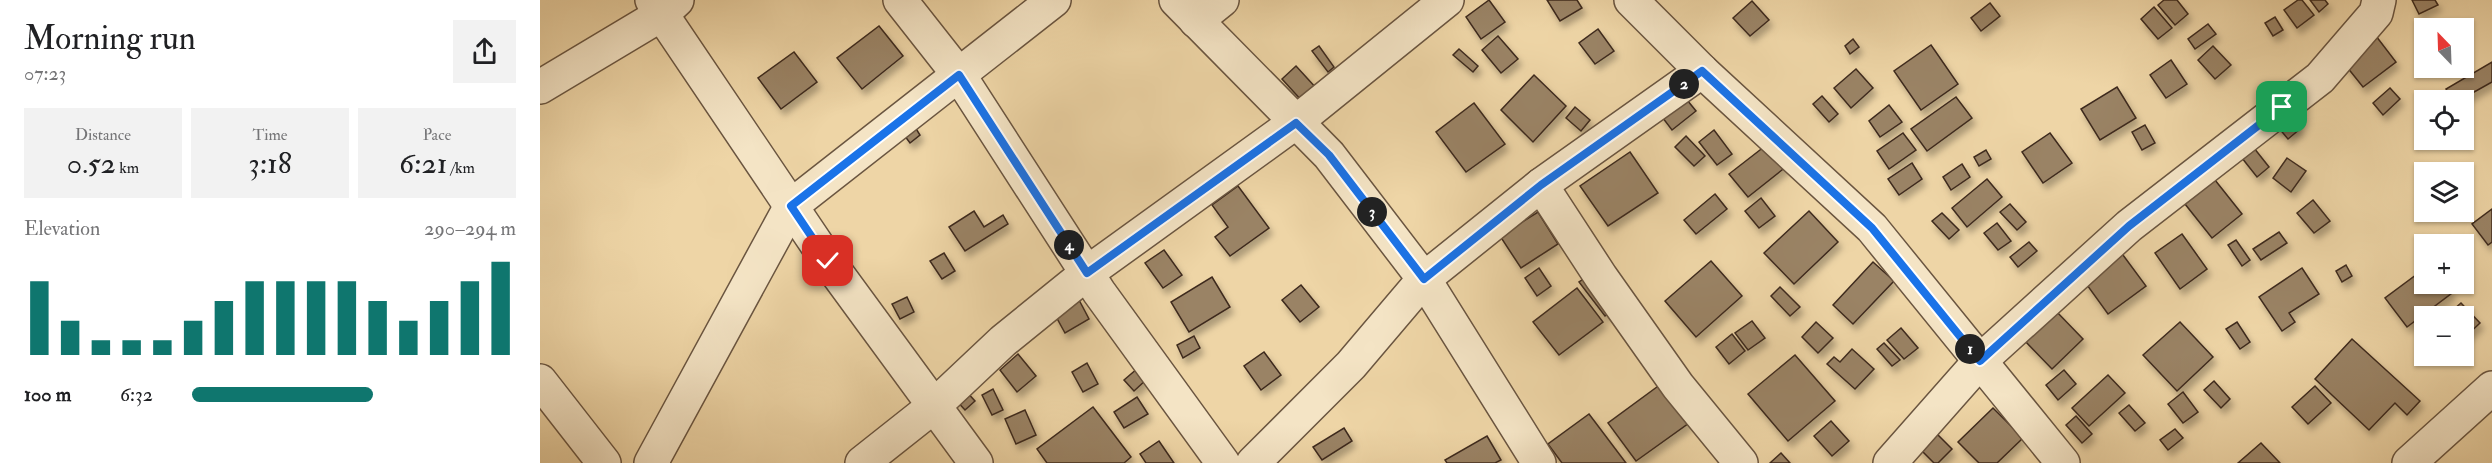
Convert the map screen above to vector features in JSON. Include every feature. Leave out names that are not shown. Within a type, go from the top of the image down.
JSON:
[{"type":"street","points":[[900,0],[959,75],[1087,273],[1223,463]]},
{"type":"street","points":[[651,463],[791,206],[1054,0]]},
{"type":"street","points":[[1222,0],[1186,10],[1329,155],[1424,279],[1539,463]]},
{"type":"street","points":[[862,463],[934,406],[1003,341],[1087,273],[1296,123],[1447,0]]},
{"type":"street","points":[[1631,0],[1702,71],[1872,228],[2063,463]]},
{"type":"street","points":[[1890,463],[1980,361],[2129,226],[2320,78],[2376,13],[2379,0]]},
{"type":"street","points":[[540,87],[664,5],[828,261],[975,463]]},
{"type":"street","points":[[1253,463],[1351,365],[1424,279],[1541,185],[1702,71]]},
{"type":"street","points":[[1541,185],[1601,277],[1678,386],[1741,463]]},
{"type":"street","points":[[540,381],[604,463]]},
{"type":"street","points":[[2409,463],[2492,388]]},
{"type":"building","points":[[1489,0],[1505,22],[1481,39],[1466,17]]},
{"type":"building","points":[[1547,0],[1577,0],[1582,8],[1560,21]]},
{"type":"building","points":[[2164,0],[2177,0],[2188,14],[2175,25],[2158,5]]},
{"type":"building","points":[[2298,0],[2302,0],[2314,15],[2297,28],[2284,10]]},
{"type":"building","points":[[2310,0],[2325,0],[2328,4],[2319,12]]},
{"type":"building","points":[[2412,0],[2435,0],[2438,5],[2419,14]]},
{"type":"building","points":[[1752,1],[1769,20],[1750,36],[1733,18]]},
{"type":"building","points":[[1990,3],[2000,16],[1981,31],[1971,18]]},
{"type":"building","points":[[2154,7],[2172,28],[2158,39],[2141,19]]},
{"type":"building","points":[[2275,17],[2283,30],[2273,36],[2265,23]]},
{"type":"building","points":[[2208,24],[2216,34],[2195,49],[2188,39]]},
{"type":"building","points":[[879,26],[903,56],[862,89],[837,58]]},
{"type":"building","points":[[1598,29],[1614,51],[1595,64],[1579,43]]},
{"type":"building","points":[[1498,36],[1518,59],[1501,73],[1482,50]]},
{"type":"building","points":[[2376,36],[2396,62],[2363,87],[2343,62]]},
{"type":"building","points":[[1853,39],[1859,47],[1850,54],[1845,46]]},
{"type":"building","points":[[1931,45],[1958,84],[1921,110],[1894,71]]},
{"type":"building","points":[[1319,46],[1334,67],[1328,72],[1312,51]]},
{"type":"building","points":[[2213,46],[2231,65],[2215,79],[2198,60]]},
{"type":"building","points":[[1459,49],[1478,66],[1473,72],[1453,55]]},
{"type":"building","points":[[794,52],[817,82],[781,109],[758,78]]},
{"type":"building","points":[[2171,60],[2187,84],[2166,98],[2150,75]]},
{"type":"building","points":[[2492,62],[2492,82],[2474,92],[2474,90],[2446,89],[2465,78],[2474,78],[2474,73]]},
{"type":"building","points":[[1296,66],[1317,89],[1303,102],[1282,79]]},
{"type":"building","points":[[1856,69],[1873,88],[1851,108],[1834,88]]},
{"type":"building","points":[[1534,75],[1566,106],[1533,142],[1501,110]]},
{"type":"building","points":[[2117,87],[2136,118],[2100,140],[2081,109]]},
{"type":"building","points":[[2390,88],[2400,99],[2383,115],[2373,103]]},
{"type":"building","points":[[1683,95],[1696,111],[1672,130],[1659,113]]},
{"type":"building","points":[[1822,96],[1838,114],[1829,122],[1813,104]]},
{"type":"building","points":[[1956,97],[1972,118],[1927,151],[1911,129]]},
{"type":"building","points":[[1474,103],[1505,144],[1466,172],[1436,132]]},
{"type":"building","points":[[1889,105],[1902,122],[1880,137],[1869,121]]},
{"type":"building","points":[[1575,107],[1590,120],[1581,131],[1566,118]]},
{"type":"building","points":[[2285,111],[2300,129],[2288,139],[2273,121]]},
{"type":"building","points":[[2145,125],[2155,143],[2142,150],[2132,132]]},
{"type":"building","points":[[915,127],[920,135],[910,143],[904,135]]},
{"type":"building","points":[[1714,130],[1732,154],[1717,165],[1699,142]]},
{"type":"building","points":[[1903,133],[1916,150],[1889,169],[1877,151]]},
{"type":"building","points":[[2050,133],[2072,163],[2043,183],[2022,152]]},
{"type":"building","points":[[1686,136],[1705,156],[1694,166],[1675,147]]},
{"type":"building","points":[[1769,143],[1787,166],[1748,197],[1729,174]]},
{"type":"building","points":[[2254,148],[2269,167],[2257,177],[2242,158]]},
{"type":"building","points":[[1986,150],[1991,159],[1979,166],[1974,157]]},
{"type":"building","points":[[1630,152],[1658,193],[1608,226],[1580,186]]},
{"type":"building","points":[[2287,158],[2306,171],[2291,192],[2273,178]]},
{"type":"building","points":[[1912,163],[1922,179],[1899,195],[1888,179]]},
{"type":"building","points":[[1962,164],[1970,177],[1951,190],[1943,177]]},
{"type":"building","points":[[1987,179],[2002,197],[1967,227],[1952,208]]},
{"type":"building","points":[[2215,180],[2242,214],[2212,238],[2185,204]]},
{"type":"building","points":[[1238,186],[1269,228],[1230,256],[1215,237],[1228,227],[1212,205]]},
{"type":"building","points":[[1715,194],[1727,209],[1696,234],[1684,220]]},
{"type":"building","points":[[1761,198],[1775,216],[1759,228],[1745,211]]},
{"type":"building","points":[[2313,200],[2330,221],[2314,233],[2297,213]]},
{"type":"building","points":[[2010,204],[2026,222],[2017,230],[2000,212]]},
{"type":"building","points":[[2492,209],[2492,242],[2488,245],[2472,224]]},
{"type":"building","points":[[974,211],[984,227],[1003,215],[1008,224],[965,251],[949,227]]},
{"type":"building","points":[[1809,211],[1838,242],[1794,284],[1764,253]]},
{"type":"building","points":[[1538,212],[1558,244],[1521,268],[1500,236]]},
{"type":"building","points":[[1942,213],[1959,230],[1949,239],[1932,221]]},
{"type":"building","points":[[1997,223],[2011,241],[1998,250],[1984,233]]},
{"type":"building","points":[[2279,232],[2287,243],[2261,260],[2253,249]]},
{"type":"building","points":[[2182,234],[2207,269],[2180,289],[2155,253]]},
{"type":"building","points":[[2236,240],[2250,260],[2242,266],[2228,245]]},
{"type":"building","points":[[2029,242],[2037,251],[2018,267],[2010,257]]},
{"type":"building","points":[[1164,250],[1182,275],[1163,288],[1145,263]]},
{"type":"building","points":[[2120,251],[2146,286],[2108,314],[2082,278]]},
{"type":"building","points":[[944,253],[955,271],[942,279],[930,261]]},
{"type":"building","points":[[1711,261],[1742,296],[1696,337],[1665,301]]},
{"type":"building","points":[[1873,262],[1894,281],[1853,324],[1833,305]]},
{"type":"building","points":[[2346,265],[2352,276],[2342,282],[2336,271]]},
{"type":"building","points":[[1539,268],[1551,286],[1537,296],[1525,278]]},
{"type":"building","points":[[2302,268],[2319,294],[2289,313],[2295,322],[2282,331],[2259,297]]},
{"type":"building","points":[[1591,274],[1616,308],[1605,316],[1579,282]]},
{"type":"building","points":[[2414,276],[2414,294],[2451,294],[2435,306],[2414,306],[2414,322],[2407,327],[2385,298]]},
{"type":"building","points":[[1212,277],[1230,307],[1189,332],[1171,302]]},
{"type":"building","points":[[1301,285],[1319,307],[1300,322],[1282,300]]},
{"type":"building","points":[[1780,287],[1800,307],[1790,316],[1771,296]]},
{"type":"building","points":[[1577,288],[1603,322],[1559,355],[1533,322]]},
{"type":"building","points":[[907,297],[914,312],[900,319],[892,304]]},
{"type":"building","points":[[1078,298],[1089,319],[1065,333],[1053,311]]},
{"type":"building","points":[[2055,310],[2083,339],[2052,369],[2024,340]]},
{"type":"building","points":[[2474,317],[2480,323],[2474,329]]},
{"type":"building","points":[[1752,321],[1765,338],[1748,350],[1735,333]]},
{"type":"building","points":[[1816,322],[1833,338],[1818,353],[1802,337]]},
{"type":"building","points":[[2180,322],[2213,357],[2177,391],[2143,355]]},
{"type":"building","points":[[2237,322],[2250,342],[2240,349],[2226,329]]},
{"type":"building","points":[[1901,328],[1918,348],[1904,359],[1887,340]]},
{"type":"building","points":[[1732,334],[1745,351],[1729,364],[1716,347]]},
{"type":"building","points":[[1194,336],[1200,348],[1183,358],[1177,345]]},
{"type":"building","points":[[2352,339],[2420,401],[2407,415],[2395,403],[2369,430],[2315,379]]},
{"type":"building","points":[[1884,343],[1900,360],[1892,366],[1877,349]]},
{"type":"building","points":[[1852,349],[1874,369],[1855,389],[1827,364],[1834,357],[1840,362]]},
{"type":"building","points":[[1264,352],[1281,375],[1261,390],[1244,366]]},
{"type":"building","points":[[1018,354],[1036,376],[1017,392],[1000,370]]},
{"type":"building","points":[[1795,355],[1835,401],[1788,441],[1748,394]]},
{"type":"building","points":[[1087,363],[1098,384],[1083,392],[1072,372]]},
{"type":"building","points":[[1138,368],[1148,378],[1134,391],[1124,380]]},
{"type":"building","points":[[2064,370],[2076,384],[2058,400],[2046,385]]},
{"type":"building","points":[[2108,375],[2125,393],[2089,426],[2072,408]]},
{"type":"building","points":[[2214,381],[2230,399],[2221,408],[2204,390]]},
{"type":"building","points":[[1661,384],[1689,423],[1636,461],[1608,423]]},
{"type":"building","points":[[2315,386],[2331,403],[2308,424],[2292,407]]},
{"type":"building","points":[[964,389],[975,401],[965,410],[954,398]]},
{"type":"building","points":[[993,389],[1003,410],[992,415],[982,395]]},
{"type":"building","points":[[2183,392],[2198,412],[2183,423],[2168,404]]},
{"type":"building","points":[[1137,397],[1148,414],[1124,428],[1114,412]]},
{"type":"building","points":[[2129,405],[2145,423],[2135,431],[2119,413]]},
{"type":"building","points":[[1093,407],[1131,457],[1124,463],[1047,463],[1037,449]]},
{"type":"building","points":[[1993,408],[2023,438],[1997,463],[1979,463],[1958,442]]},
{"type":"building","points":[[1025,410],[1036,435],[1016,444],[1005,419]]},
{"type":"building","points":[[1589,414],[1626,463],[1562,463],[1548,444]]},
{"type":"building","points":[[2076,416],[2092,434],[2082,443],[2066,425]]},
{"type":"building","points":[[1831,421],[1849,441],[1832,456],[1814,436]]},
{"type":"building","points":[[1344,428],[1352,441],[1322,460],[1313,447]]},
{"type":"building","points":[[1932,429],[1952,449],[1938,463],[1934,463],[1916,445]]},
{"type":"building","points":[[2175,429],[2183,438],[2168,450],[2160,440]]},
{"type":"building","points":[[1487,436],[1501,460],[1495,463],[1447,463],[1445,460]]},
{"type":"building","points":[[1159,441],[1174,463],[1146,463],[1140,454]]},
{"type":"building","points":[[2261,443],[2280,463],[2238,463]]},
{"type":"building","points":[[1781,453],[1790,463],[1770,463]]},
{"type":"route","points":[[828,261],[791,206],[959,75],[1087,273],[1296,123],[1329,155],[1424,279],[1541,185],[1702,71],[1872,228],[1980,361],[2129,226],[2282,107]]}]
